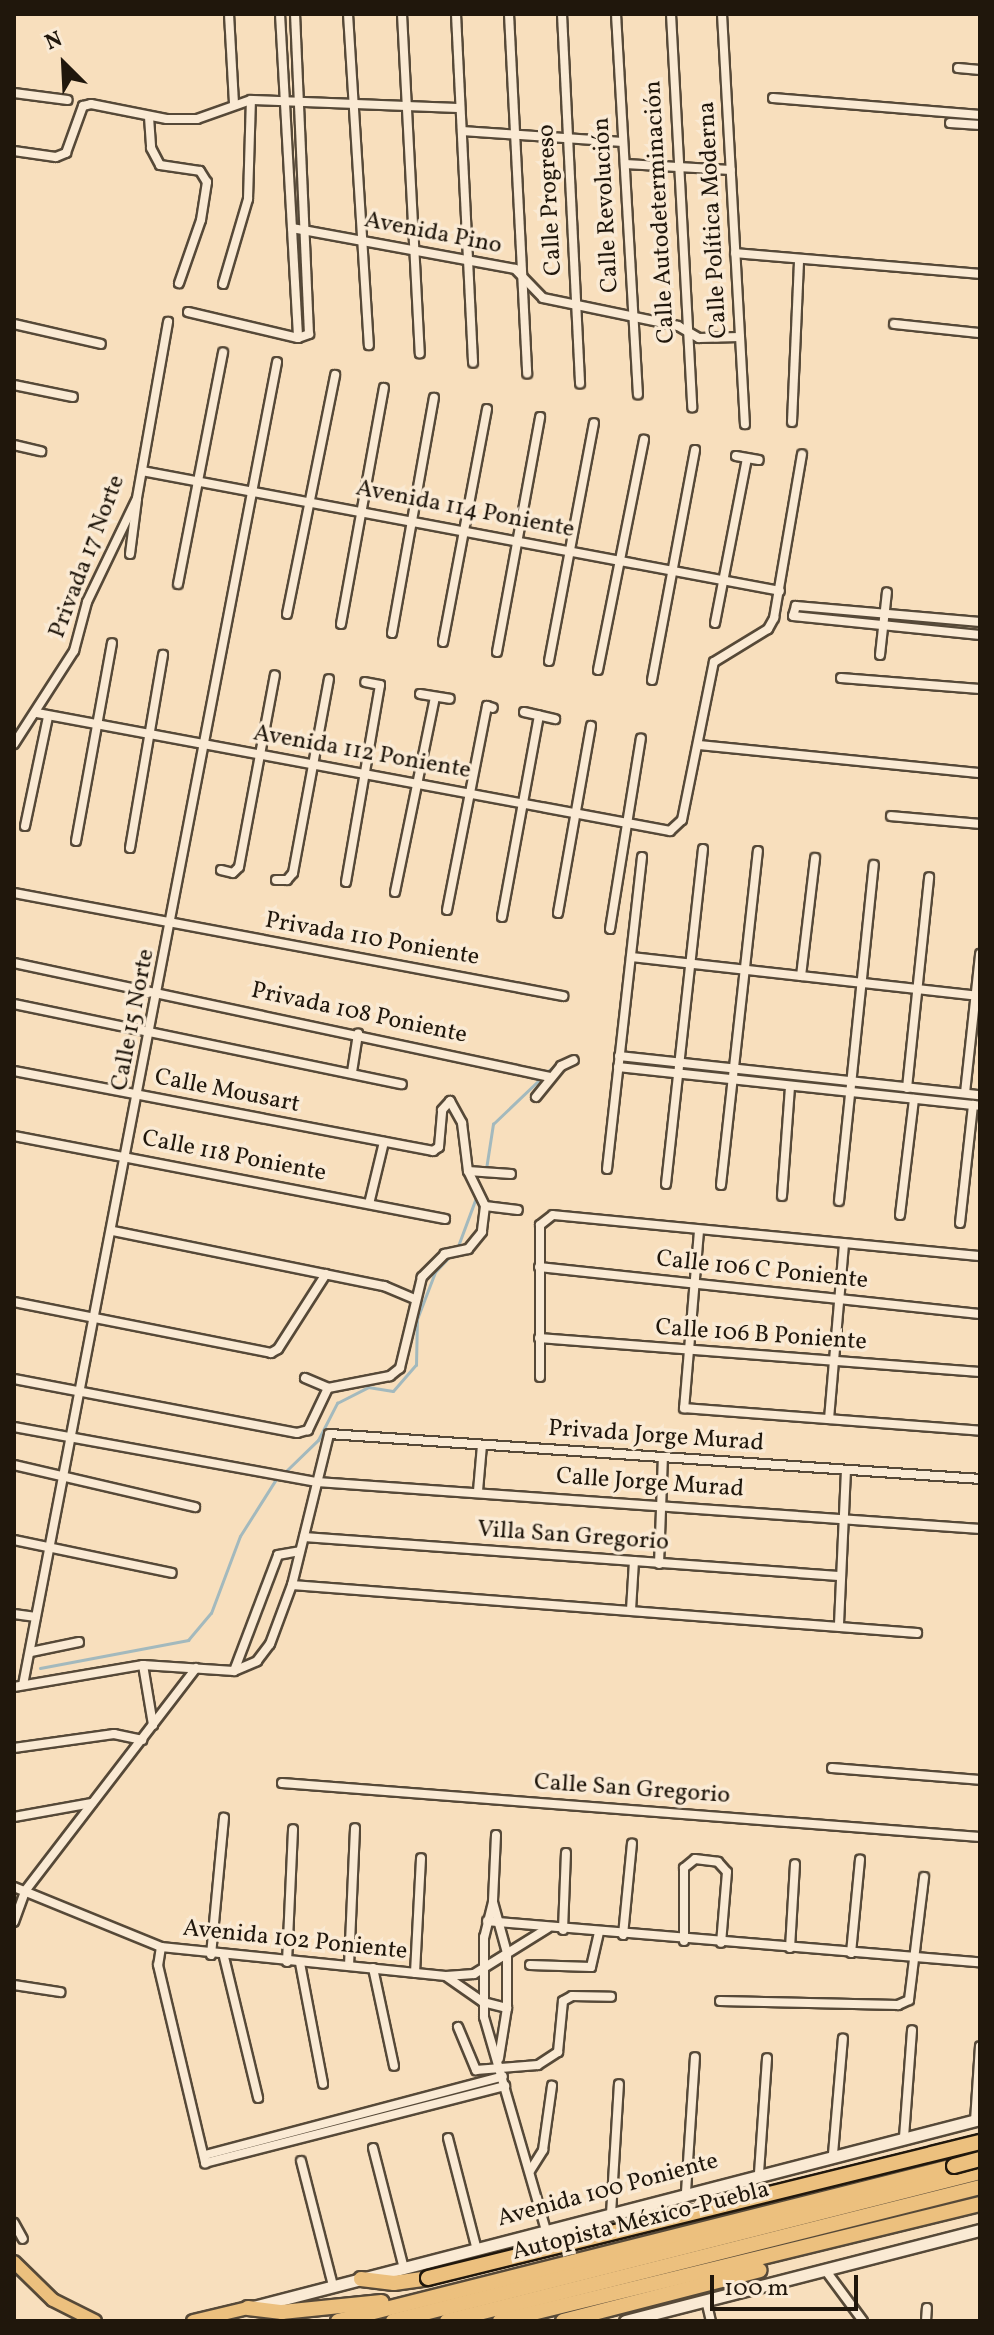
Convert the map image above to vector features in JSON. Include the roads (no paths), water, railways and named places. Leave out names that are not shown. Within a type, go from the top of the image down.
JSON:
[{"type":"highway","points":[[361,2279],[394,2283],[428,2278],[980,2142]]},
{"type":"highway","name":"Autopista México-Puebla","points":[[338,2321],[980,2160]]},
{"type":"highway","points":[[393,2321],[980,2172]]},
{"type":"highway","points":[[447,2321],[980,2187]]},
{"type":"highway","points":[[500,2321],[980,2204]]},
{"type":"highway","points":[[563,2321],[980,2214]]},
{"type":"highway","points":[[248,2308],[282,2312],[421,2298]]},
{"type":"main road","points":[[14,2262],[53,2300],[95,2321]]},
{"type":"main road","points":[[193,2321],[248,2308]]},
{"type":"street","points":[[229,14],[234,103]]},
{"type":"street","points":[[280,14],[298,338]]},
{"type":"street","points":[[188,312],[298,338],[309,334],[295,14]]},
{"type":"street","points":[[348,14],[369,345]]},
{"type":"street","points":[[402,14],[420,354]]},
{"type":"street","points":[[456,14],[473,363]]},
{"type":"street","points":[[509,14],[527,374]]},
{"type":"street","name":"Calle Progreso","points":[[562,14],[580,384]]},
{"type":"street","name":"Calle Revolución","points":[[616,14],[638,394]]},
{"type":"street","name":"Calle Autodeterminación","points":[[671,14],[692,407]]},
{"type":"street","name":"Calle Política Moderna","points":[[722,14],[745,424]]},
{"type":"street","points":[[958,68],[980,70]]},
{"type":"street","points":[[14,93],[68,100]]},
{"type":"street","points":[[773,98],[980,115]]},
{"type":"street","points":[[223,284],[248,199],[251,100]]},
{"type":"street","points":[[14,151],[56,157],[66,153],[83,106],[91,104],[149,117],[197,119],[234,103],[251,100],[460,108]]},
{"type":"street","points":[[149,117],[151,148],[160,165],[200,171],[207,182],[201,220],[179,283]]},
{"type":"street","points":[[950,123],[980,125]]},
{"type":"street","points":[[462,131],[623,142]]},
{"type":"street","points":[[625,164],[731,170]]},
{"type":"street","name":"Avenida Pino","points":[[292,228],[515,269],[522,282],[543,298],[633,317],[699,338],[740,337]]},
{"type":"street","points":[[735,253],[980,274]]},
{"type":"street","points":[[792,422],[799,259]]},
{"type":"street","name":"Privada 17 Norte","points":[[14,744],[37,713],[74,651],[87,602],[137,498],[168,322]]},
{"type":"street","points":[[14,324],[101,344]]},
{"type":"street","points":[[894,324],[980,333]]},
{"type":"street","points":[[178,584],[223,352]]},
{"type":"street","name":"Calle 15 Norte","points":[[18,1686],[31,1652],[93,1318],[140,1095],[277,362]]},
{"type":"street","points":[[287,614],[335,375]]},
{"type":"street","points":[[14,385],[73,397]]},
{"type":"street","points":[[341,624],[384,388]]},
{"type":"street","points":[[392,633],[434,398]]},
{"type":"street","points":[[443,642],[487,409]]},
{"type":"street","points":[[497,652],[520,540],[540,417]]},
{"type":"street","points":[[549,661],[594,423]]},
{"type":"street","points":[[598,670],[644,440]]},
{"type":"street","points":[[14,445],[41,451]]},
{"type":"street","points":[[652,680],[675,571],[695,450]]},
{"type":"street","points":[[802,454],[780,591],[768,629],[714,662],[698,745],[980,773]]},
{"type":"street","points":[[736,456],[759,460]]},
{"type":"street","points":[[715,623],[747,458]]},
{"type":"street","name":"Avenida 114 Poniente","points":[[142,471],[309,499],[780,591]]},
{"type":"street","points":[[130,554],[137,498]]},
{"type":"street","points":[[880,655],[887,592]]},
{"type":"street","points":[[980,622],[796,606],[793,616],[980,635]]},
{"type":"street","points":[[935,631],[936,618]]},
{"type":"street","points":[[76,841],[112,643]]},
{"type":"street","points":[[130,848],[163,655]]},
{"type":"street","points":[[221,870],[237,872],[263,754],[275,675]]},
{"type":"street","points":[[841,678],[980,689]]},
{"type":"street","points":[[276,880],[291,878],[329,679]]},
{"type":"street","points":[[346,882],[367,775],[380,685],[365,682]]},
{"type":"street","points":[[420,694],[450,699]]},
{"type":"street","points":[[395,892],[435,697]]},
{"type":"street","points":[[447,910],[490,707]]},
{"type":"street","points":[[524,712],[555,719]]},
{"type":"street","name":"Avenida 112 Poniente","points":[[37,713],[97,728],[263,754],[670,831],[679,828],[698,745]]},
{"type":"street","points":[[502,917],[539,715]]},
{"type":"street","points":[[25,826],[48,717]]},
{"type":"street","points":[[558,913],[591,726]]},
{"type":"street","points":[[610,929],[641,738]]},
{"type":"street","points":[[891,816],[980,824]]},
{"type":"street","points":[[666,1184],[677,1062],[703,849]]},
{"type":"street","points":[[721,1185],[736,1075],[758,851]]},
{"type":"street","points":[[607,1169],[642,857]]},
{"type":"street","points":[[801,976],[815,858]]},
{"type":"street","points":[[839,1201],[859,983],[874,865]]},
{"type":"street","points":[[907,1088],[929,877]]},
{"type":"street","name":"Privada 110 Poniente","points":[[14,893],[563,996]]},
{"type":"street","points":[[965,1093],[979,996],[980,954]]},
{"type":"street","points":[[631,957],[979,996]]},
{"type":"street","name":"Privada 108 Poniente","points":[[14,963],[358,1033],[550,1077]]},
{"type":"street","points":[[14,1004],[402,1084]]},
{"type":"street","points":[[352,1072],[358,1033]]},
{"type":"street","points":[[619,1056],[677,1062],[790,1087],[976,1105],[960,1223]]},
{"type":"street","points":[[536,1097],[550,1077],[574,1060]]},
{"type":"street","points":[[618,1067],[676,1074],[850,1081],[980,1095]]},
{"type":"street","name":"Calle Mousart","points":[[14,1071],[433,1151],[439,1147],[442,1110],[450,1101],[462,1123],[468,1171]]},
{"type":"street","points":[[782,1196],[790,1087]]},
{"type":"street","points":[[927,1101],[928,1089]]},
{"type":"street","points":[[900,1215],[914,1099]]},
{"type":"street","name":"Calle 118 Poniente","points":[[14,1136],[127,1155],[445,1219]]},
{"type":"street","points":[[369,1204],[384,1142]]},
{"type":"street","points":[[305,1378],[328,1388],[390,1376],[400,1368],[414,1299],[432,1263],[468,1249],[482,1232],[485,1206],[468,1171],[511,1174]]},
{"type":"street","points":[[485,1206],[518,1210]]},
{"type":"street","points":[[540,1377],[539,1267],[545,1218],[553,1215],[980,1256]]},
{"type":"street","points":[[113,1231],[384,1286],[414,1299]]},
{"type":"street","points":[[699,1231],[684,1408],[980,1431]]},
{"type":"street","points":[[829,1419],[844,1244]]},
{"type":"street","name":"Calle 106 C Poniente","points":[[539,1267],[980,1314]]},
{"type":"street","points":[[14,1302],[275,1352],[326,1274]]},
{"type":"street","name":"Calle 106 B Poniente","points":[[539,1338],[980,1372]]},
{"type":"street","points":[[14,1379],[297,1433],[308,1430],[328,1388]]},
{"type":"street","name":"Calle Jorge Murad","points":[[14,1427],[317,1482],[662,1504],[980,1529]]},
{"type":"street","name":"Privada Jorge Murad","points":[[317,1482],[329,1434],[980,1479]]},
{"type":"street","points":[[478,1491],[482,1445]]},
{"type":"street","points":[[659,1564],[663,1457]]},
{"type":"street","points":[[14,1465],[195,1507]]},
{"type":"street","points":[[839,1624],[846,1470]]},
{"type":"street","points":[[18,1686],[143,1665],[234,1671],[257,1661],[270,1644],[292,1585],[317,1482]]},
{"type":"street","name":"Villa San Gregorio","points":[[304,1537],[839,1576]]},
{"type":"street","points":[[14,1540],[172,1573]]},
{"type":"street","points":[[234,1671],[278,1555],[300,1551]]},
{"type":"street","points":[[631,1610],[634,1561]]},
{"type":"street","points":[[292,1585],[839,1624],[917,1633]]},
{"type":"street","points":[[14,1614],[36,1617]]},
{"type":"street","points":[[31,1652],[79,1642]]},
{"type":"street","points":[[143,1665],[153,1725]]},
{"type":"street","points":[[14,1922],[25,1891],[196,1668]]},
{"type":"street","points":[[14,1748],[114,1734],[142,1740]]},
{"type":"street","points":[[832,1768],[980,1780]]},
{"type":"street","name":"Calle San Gregorio","points":[[282,1783],[980,1837]]},
{"type":"street","points":[[14,1817],[93,1803]]},
{"type":"street","points":[[211,1955],[224,1818]]},
{"type":"street","points":[[349,1966],[355,1828]]},
{"type":"street","points":[[287,1962],[293,1829]]},
{"type":"street","points":[[496,1835],[483,2002],[546,2231]]},
{"type":"street","points":[[623,1935],[632,1843]]},
{"type":"street","points":[[563,1930],[566,1853]]},
{"type":"street","points":[[415,1973],[421,1858]]},
{"type":"street","points":[[684,1941],[684,1868],[695,1859],[718,1862],[727,1872],[721,1943]]},
{"type":"street","points":[[851,1953],[860,1859]]},
{"type":"street","points":[[790,1948],[795,1864]]},
{"type":"street","points":[[720,2001],[898,2005],[909,2000],[924,1877]]},
{"type":"street","name":"Avenida 102 Poniente","points":[[14,1887],[161,1947],[224,1957],[446,1976],[469,1976],[548,1928]]},
{"type":"street","points":[[493,1902],[507,1953],[507,2008],[500,2062]]},
{"type":"street","points":[[487,1921],[684,1941],[980,1962]]},
{"type":"street","points":[[530,1965],[591,1967],[599,1933]]},
{"type":"street","points":[[161,1947],[158,1965],[184,2094],[205,2163],[504,2081]]},
{"type":"street","points":[[224,1957],[258,2098]]},
{"type":"street","points":[[300,1963],[323,2084]]},
{"type":"street","points":[[373,1968],[394,2066]]},
{"type":"street","points":[[446,1976],[483,2002],[507,2008]]},
{"type":"street","points":[[14,1985],[60,1992]]},
{"type":"street","points":[[458,2027],[473,2068],[500,2062],[538,2065],[554,2059],[563,2001],[572,1996],[611,1997]]},
{"type":"street","points":[[904,2137],[912,2030]]},
{"type":"street","points":[[833,2154],[843,2038]]},
{"type":"street","points":[[977,2120],[980,2046]]},
{"type":"street","points":[[686,2192],[695,2057]]},
{"type":"street","points":[[759,2173],[767,2058]]},
{"type":"street","points":[[611,2214],[619,2084]]},
{"type":"street","points":[[530,2171],[543,2150],[552,2086]]},
{"type":"street","name":"Avenida 100 Poniente","points":[[248,2308],[477,2250],[759,2173],[977,2120]]},
{"type":"street","points":[[955,2126],[980,2160]]},
{"type":"street","points":[[448,2138],[477,2250]]},
{"type":"street","points":[[373,2148],[404,2269]]},
{"type":"street","points":[[301,2161],[333,2286]]},
{"type":"street","points":[[14,2223],[23,2239]]},
{"type":"street","points":[[625,2321],[979,2229]]},
{"type":"street","points":[[826,2271],[863,2321]]},
{"type":"street","points":[[706,2300],[711,2321]]},
{"type":"street","points":[[926,2321],[927,2308]]},
{"type":"waterway","points":[[548,1071],[556,1065]]},
{"type":"waterway","points":[[486,1169],[493,1124],[539,1080]]},
{"type":"waterway","points":[[458,1246],[477,1195]]},
{"type":"waterway","points":[[286,1471],[318,1440],[337,1403],[368,1387],[393,1391],[416,1365],[417,1319],[435,1272],[450,1256]]},
{"type":"waterway","points":[[40,1668],[188,1640],[211,1613],[240,1536],[276,1479]]}]
